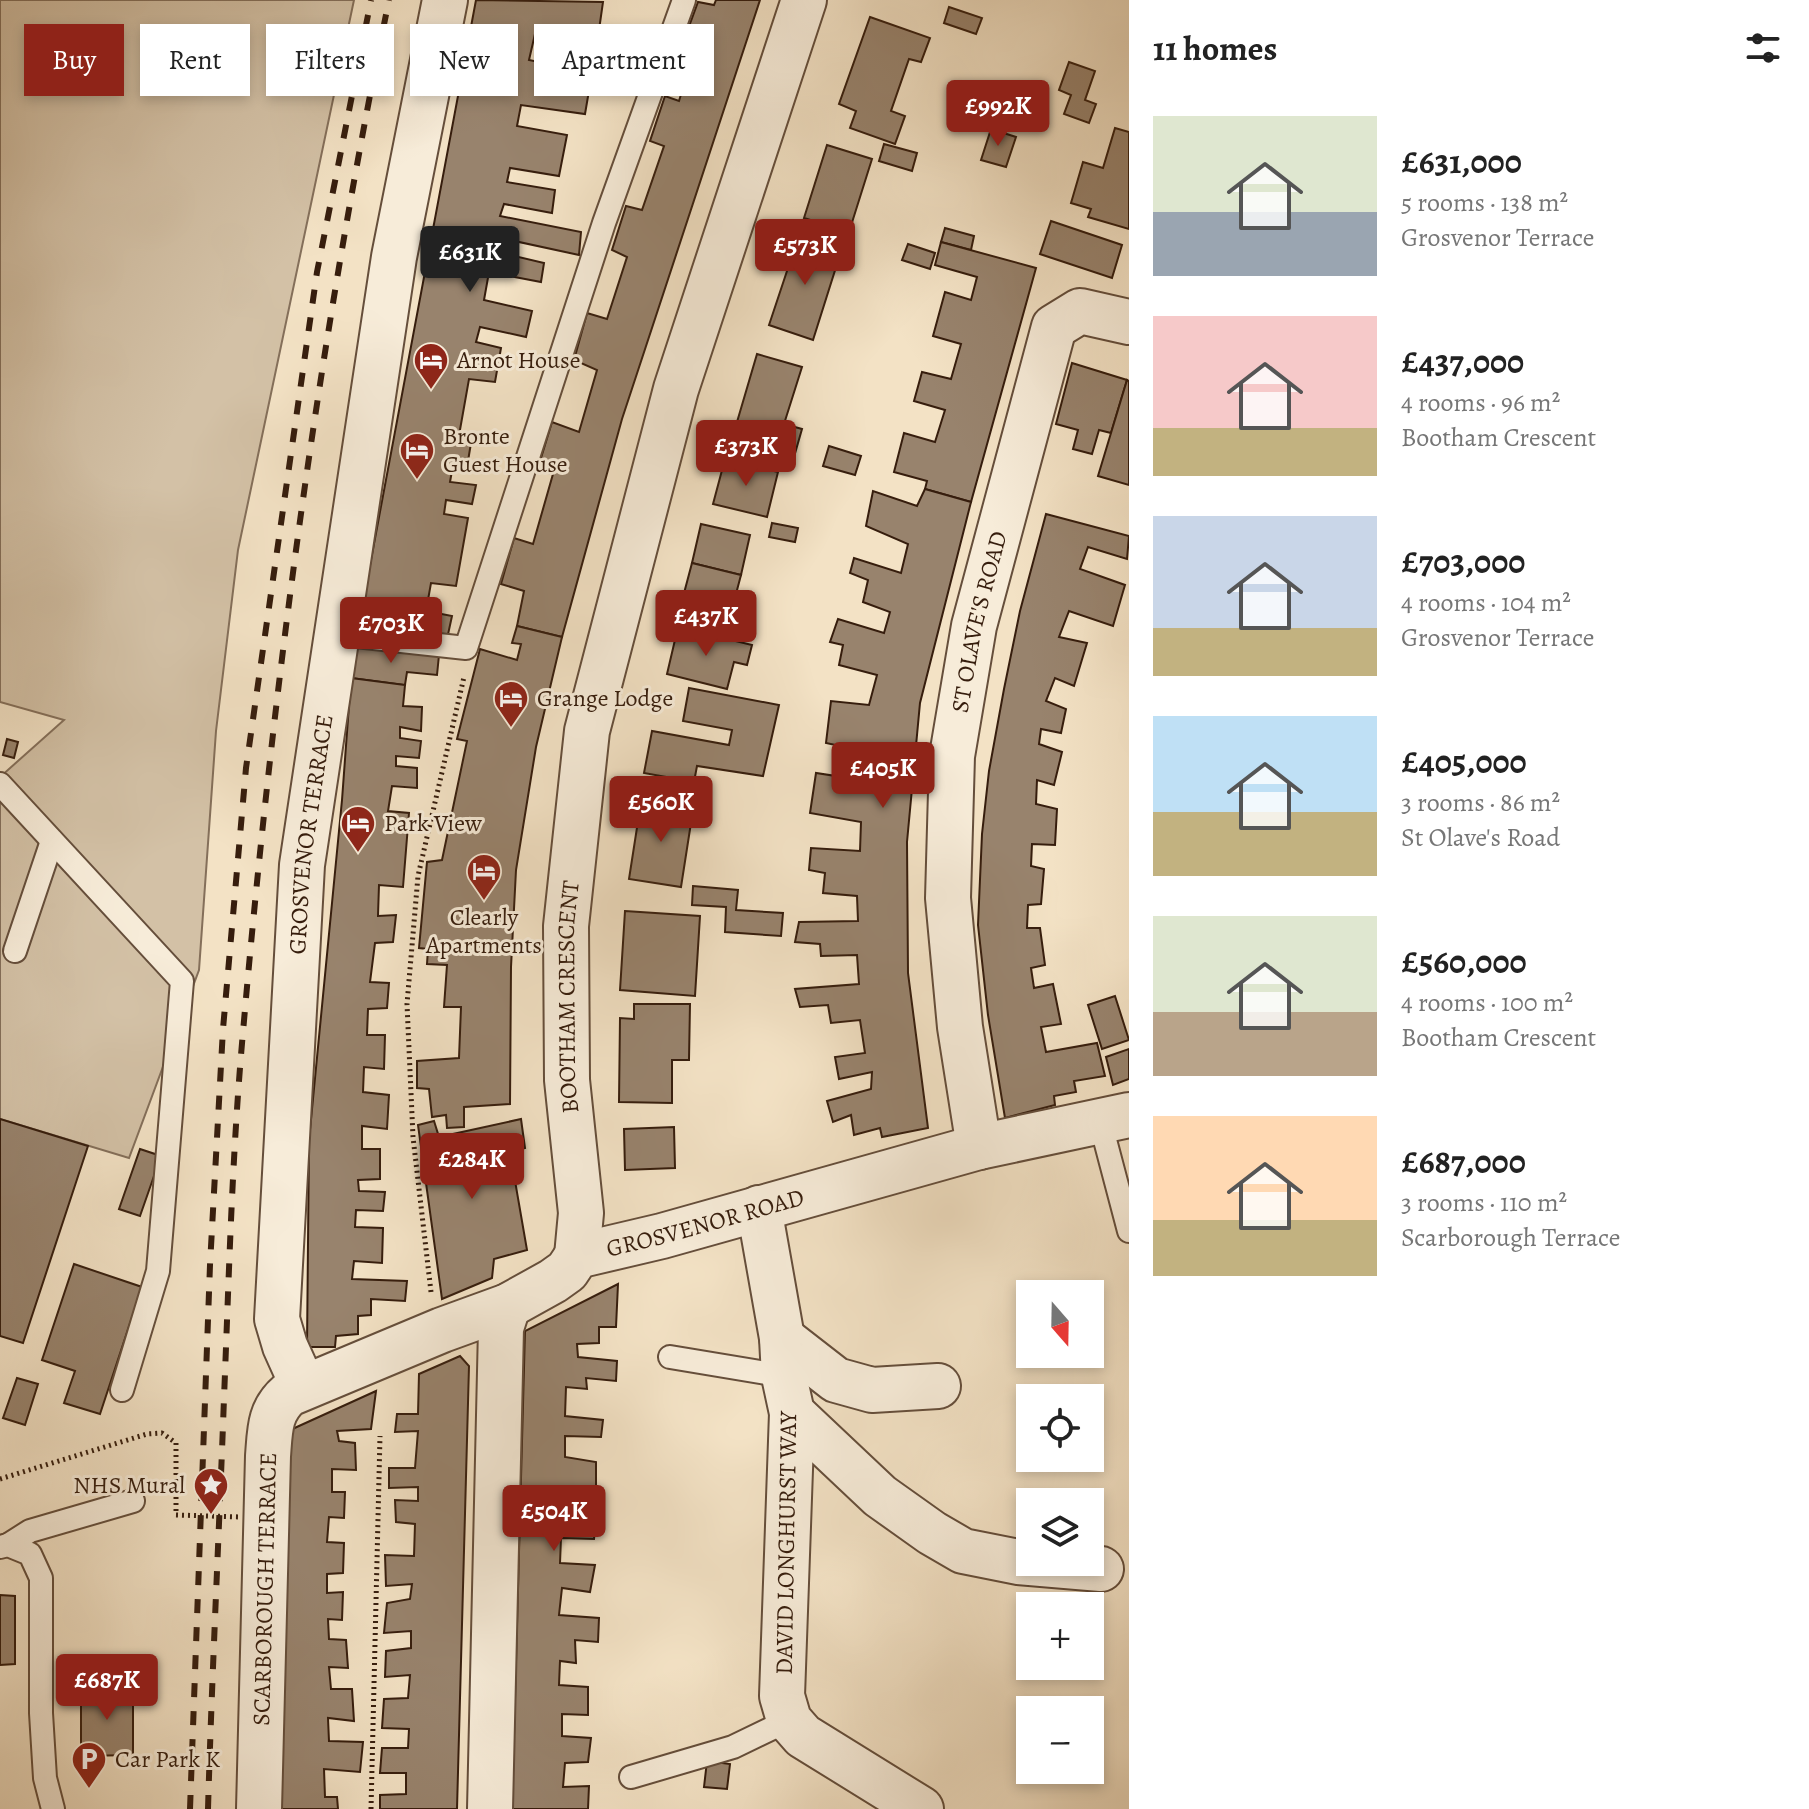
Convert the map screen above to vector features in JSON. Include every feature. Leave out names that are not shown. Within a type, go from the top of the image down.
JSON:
[{"type":"street","name":"GROSVENOR TERRACE","points":[[303,1386],[279,1333],[277,1319],[302,865],[394,257],[445,0]]},
{"type":"street","name":"BOOTHAM CRESCENT","points":[[577,1256],[581,1213],[567,1080],[566,926],[587,731],[676,389],[804,0]]},
{"type":"street","name":"ST OLAVE'S ROAD","points":[[979,1147],[960,1027],[948,898],[952,756],[974,626],[1054,327],[1080,311],[1129,322]]},
{"type":"street","name":"GROSVENOR ROAD","points":[[303,1386],[508,1306],[567,1271],[577,1256],[662,1236],[979,1147],[1114,1118]]},
{"type":"street","name":"DAVID LONGHURST WAY","points":[[759,1208],[786,1376],[782,1696],[789,1720]]},
{"type":"street","points":[[490,1809],[501,1328],[508,1306]]},
{"type":"street","points":[[786,1376],[836,1380],[872,1390],[938,1386]]},
{"type":"street","points":[[786,1376],[880,1496],[963,1551],[1016,1562]]},
{"type":"street","name":"SCARBOROUGH TERRACE","points":[[259,1809],[272,1416],[279,1403],[303,1386]]},
{"type":"street","points":[[789,1720],[803,1736],[921,1809]]},
{"type":"lane","points":[[337,634],[466,648],[604,223],[684,0]]},
{"type":"lane","points":[[0,784],[182,981],[158,1271],[122,1390]]},
{"type":"lane","points":[[15,951],[52,841]]},
{"type":"lane","points":[[1114,1118],[1129,1231]]},
{"type":"lane","points":[[670,1357],[786,1376]]},
{"type":"lane","points":[[4,1546],[30,1531],[133,1501]]},
{"type":"lane","points":[[4,1546],[30,1554],[41,1578],[41,1713],[45,1778],[53,1809]]},
{"type":"lane","points":[[631,1777],[733,1747],[789,1720]]},
{"type":"path","points":[[442,1330],[432,1301],[413,1137],[407,1004],[418,876],[463,684],[466,648]]},
{"type":"path","points":[[0,1479],[147,1434],[162,1433],[176,1443],[176,1515],[241,1517]]},
{"type":"path","points":[[371,1809],[380,1436]]},
{"type":"shaded area","points":[[0,0],[354,0],[349,24],[266,24],[266,96],[334,96],[238,550],[216,731],[199,970],[129,1158],[0,1119],[0,777],[64,720],[0,702]]},
{"type":"building","points":[[476,0],[603,2],[600,24],[534,24],[529,60],[534,61],[534,96],[588,96],[585,114],[521,105],[517,126],[567,135],[559,176],[510,168],[507,182],[555,190],[552,213],[504,204],[500,216],[581,232],[579,255],[496,237],[493,251],[544,263],[541,282],[489,272],[484,300],[532,311],[526,337],[480,327],[476,342],[501,348],[495,382],[469,379],[458,441],[471,443],[467,467],[453,465],[450,482],[476,485],[472,504],[446,500],[444,514],[468,518],[456,586],[431,583],[426,611],[452,616],[447,639],[358,629],[458,96],[518,96],[518,24],[471,24]]},
{"type":"building","points":[[716,0],[760,0],[622,419],[562,637],[517,626],[524,591],[501,584],[514,538],[533,544],[553,474],[537,471],[552,422],[579,432],[597,370],[574,360],[587,313],[607,319],[627,257],[612,250],[626,206],[642,210],[664,146],[650,141],[665,96],[679,101],[681,96],[714,96],[714,24],[690,24],[698,2],[714,5]]},
{"type":"building","points":[[949,7],[982,18],[976,34],[944,23]]},
{"type":"building","points":[[870,17],[930,38],[921,62],[909,59],[891,111],[905,116],[895,144],[850,128],[856,111],[839,104]]},
{"type":"building","points":[[1069,62],[1095,71],[1085,100],[1096,104],[1089,123],[1064,114],[1071,95],[1059,90]]},
{"type":"building","points":[[1115,128],[1129,132],[1129,229],[1088,217],[1091,209],[1071,203],[1083,162],[1103,168]]},
{"type":"building","points":[[991,129],[1016,137],[1006,167],[981,160]]},
{"type":"building","points":[[884,144],[917,153],[912,171],[879,161]]},
{"type":"building","points":[[827,145],[872,159],[849,232],[804,218]]},
{"type":"building","points":[[1051,221],[1122,245],[1112,278],[1040,254]]},
{"type":"building","points":[[945,228],[974,236],[971,250],[941,242]]},
{"type":"building","points":[[800,232],[835,243],[829,261],[837,264],[813,340],[769,325]]},
{"type":"building","points":[[941,242],[1036,268],[971,502],[925,489],[927,481],[894,472],[904,433],[935,442],[945,410],[914,401],[922,372],[951,379],[961,344],[933,336],[945,292],[971,300],[977,277],[935,265]]},
{"type":"building","points":[[908,244],[935,253],[930,269],[902,260]]},
{"type":"building","points":[[757,354],[802,367],[784,424],[802,429],[794,457],[732,439]]},
{"type":"building","points":[[1072,363],[1127,380],[1111,433],[1099,430],[1092,454],[1073,449],[1078,430],[1056,424]]},
{"type":"building","points":[[1129,381],[1129,485],[1098,476]]},
{"type":"building","points":[[829,446],[861,456],[855,475],[823,466]]},
{"type":"building","points":[[725,459],[778,472],[767,517],[713,504]]},
{"type":"building","points":[[925,489],[971,502],[920,703],[907,842],[908,973],[928,1128],[882,1137],[880,1128],[854,1135],[851,1115],[833,1122],[827,1101],[871,1089],[872,1072],[839,1079],[835,1057],[865,1053],[860,1020],[831,1023],[828,1005],[800,1007],[795,989],[859,984],[857,955],[821,956],[820,944],[795,942],[799,922],[858,921],[857,896],[823,893],[825,873],[809,870],[811,848],[860,851],[861,822],[810,813],[816,773],[862,780],[868,752],[826,743],[831,701],[869,705],[877,675],[839,665],[843,645],[830,642],[838,619],[884,633],[890,612],[863,602],[868,580],[850,573],[854,558],[901,573],[908,544],[866,526],[873,491],[917,506]]},
{"type":"building","points":[[1046,514],[1129,536],[1127,559],[1088,547],[1080,569],[1125,585],[1113,626],[1069,611],[1059,637],[1087,643],[1074,686],[1055,678],[1046,701],[1066,709],[1061,733],[1041,729],[1039,744],[1062,752],[1054,785],[1037,780],[1036,804],[1057,809],[1055,845],[1032,844],[1031,866],[1044,869],[1041,904],[1028,905],[1027,928],[1040,928],[1045,965],[1031,968],[1034,988],[1053,984],[1061,1024],[1041,1027],[1046,1052],[1097,1043],[1105,1076],[1074,1081],[1076,1092],[1054,1096],[1055,1105],[1005,1118],[988,1015],[978,925],[982,834],[989,771],[1004,689],[1020,611]]},
{"type":"building","points":[[772,523],[798,528],[795,542],[769,537]]},
{"type":"building","points":[[701,524],[750,535],[741,575],[692,563]]},
{"type":"building","points":[[692,563],[741,575],[732,609],[683,597]]},
{"type":"building","points":[[517,626],[562,637],[536,747],[516,870],[511,967],[510,1104],[464,1107],[464,1127],[447,1128],[446,1115],[432,1117],[429,1089],[417,1088],[417,1061],[459,1058],[461,1007],[444,1007],[447,965],[427,964],[428,949],[419,948],[427,862],[442,860],[467,741],[457,739],[480,649],[517,660],[521,644],[512,643]]},
{"type":"building","points":[[678,627],[752,645],[747,665],[734,662],[727,689],[667,674]]},
{"type":"building","points":[[355,645],[439,655],[437,675],[407,672],[405,685],[351,678]]},
{"type":"building","points":[[351,678],[405,685],[403,706],[422,707],[421,731],[400,727],[400,738],[421,741],[419,758],[396,756],[396,766],[417,768],[417,788],[392,786],[388,811],[409,813],[403,887],[379,885],[378,916],[396,915],[393,942],[375,943],[370,982],[389,983],[387,1008],[368,1009],[367,1035],[385,1035],[384,1069],[364,1067],[363,1092],[389,1095],[387,1129],[362,1126],[362,1149],[380,1149],[380,1179],[358,1180],[359,1191],[385,1192],[383,1211],[356,1210],[355,1227],[383,1228],[382,1263],[354,1261],[352,1279],[407,1281],[405,1301],[371,1299],[371,1315],[358,1316],[358,1334],[336,1336],[335,1347],[307,1347],[309,1140]]},
{"type":"building","points":[[689,688],[779,705],[763,776],[697,766],[694,782],[644,773],[652,731],[729,745],[732,730],[683,721]]},
{"type":"building","points":[[7,739],[18,742],[14,758],[3,755]]},
{"type":"building","points":[[641,802],[693,810],[681,887],[629,879]]},
{"type":"building","points":[[693,886],[738,890],[736,910],[783,913],[781,936],[725,932],[726,907],[692,905]]},
{"type":"building","points":[[625,911],[700,916],[695,996],[620,990]]},
{"type":"building","points":[[1115,996],[1129,1040],[1102,1049],[1088,1005]]},
{"type":"building","points":[[634,1004],[690,1004],[689,1060],[672,1060],[672,1103],[619,1102],[620,1018],[634,1019]]},
{"type":"building","points":[[1129,1049],[1129,1079],[1113,1085],[1106,1057]]},
{"type":"building","points":[[0,1119],[88,1146],[23,1343],[0,1336]]},
{"type":"building","points":[[521,1119],[525,1148],[510,1152],[527,1250],[494,1259],[492,1278],[442,1299],[418,1125],[434,1121],[439,1137]]},
{"type":"building","points":[[674,1127],[675,1168],[625,1170],[624,1129]]},
{"type":"building","points":[[140,1149],[161,1156],[140,1216],[119,1209]]},
{"type":"building","points":[[74,1264],[142,1287],[100,1414],[64,1403],[75,1371],[42,1360]]},
{"type":"building","points":[[618,1284],[616,1327],[599,1327],[599,1343],[577,1344],[578,1357],[617,1361],[616,1381],[586,1378],[587,1389],[566,1387],[565,1416],[603,1420],[601,1437],[565,1436],[565,1457],[596,1462],[596,1489],[566,1487],[566,1508],[597,1512],[594,1539],[561,1538],[560,1563],[595,1565],[590,1592],[562,1588],[559,1615],[599,1618],[598,1642],[575,1640],[576,1663],[560,1661],[559,1685],[588,1687],[588,1715],[562,1714],[562,1736],[591,1738],[588,1762],[565,1763],[563,1787],[589,1786],[588,1809],[512,1809],[525,1331]]},
{"type":"building","points":[[460,1356],[469,1366],[457,1809],[380,1809],[380,1795],[406,1794],[406,1773],[380,1773],[382,1748],[408,1748],[409,1729],[382,1728],[384,1699],[408,1698],[410,1675],[385,1677],[386,1651],[411,1648],[411,1631],[384,1633],[387,1603],[410,1599],[412,1584],[386,1586],[385,1555],[414,1556],[415,1524],[396,1522],[395,1500],[418,1501],[418,1487],[389,1488],[389,1468],[415,1468],[418,1431],[395,1432],[397,1414],[418,1414],[419,1374]]},
{"type":"building","points":[[17,1378],[38,1384],[25,1425],[3,1418]]},
{"type":"building","points":[[376,1391],[371,1429],[337,1431],[339,1441],[355,1443],[356,1470],[332,1469],[332,1492],[345,1492],[344,1518],[329,1517],[327,1542],[344,1543],[343,1573],[327,1574],[327,1593],[343,1592],[342,1620],[328,1619],[329,1639],[346,1640],[348,1668],[329,1667],[331,1689],[352,1689],[354,1721],[328,1718],[329,1741],[363,1742],[360,1772],[324,1769],[325,1797],[337,1797],[338,1809],[280,1809],[288,1431]]},
{"type":"building","points":[[0,1595],[15,1596],[15,1664],[0,1665]]},
{"type":"building","points":[[81,1689],[133,1689],[133,1755],[81,1756]]},
{"type":"building","points":[[707,1761],[730,1764],[727,1789],[704,1787]]},
{"type":"railway","points":[[190,1809],[210,1265],[223,1029],[246,768],[317,272],[371,0]]},
{"type":"railway","points":[[208,1809],[233,1169],[255,902],[284,643],[320,385],[389,0]]},
{"type":"place","name":"Arnot House","points":[[431,391]]},
{"type":"place","name":"Bronte Guest House","points":[[417,481]]},
{"type":"place","name":"Grange Lodge","points":[[511,729]]},
{"type":"place","name":"Park View","points":[[358,854]]},
{"type":"place","name":"Clearly Apartments","points":[[484,902]]},
{"type":"place","name":"NHS Mural","points":[[211,1516]]},
{"type":"place","name":"Car Park K","points":[[89,1790]]}]
